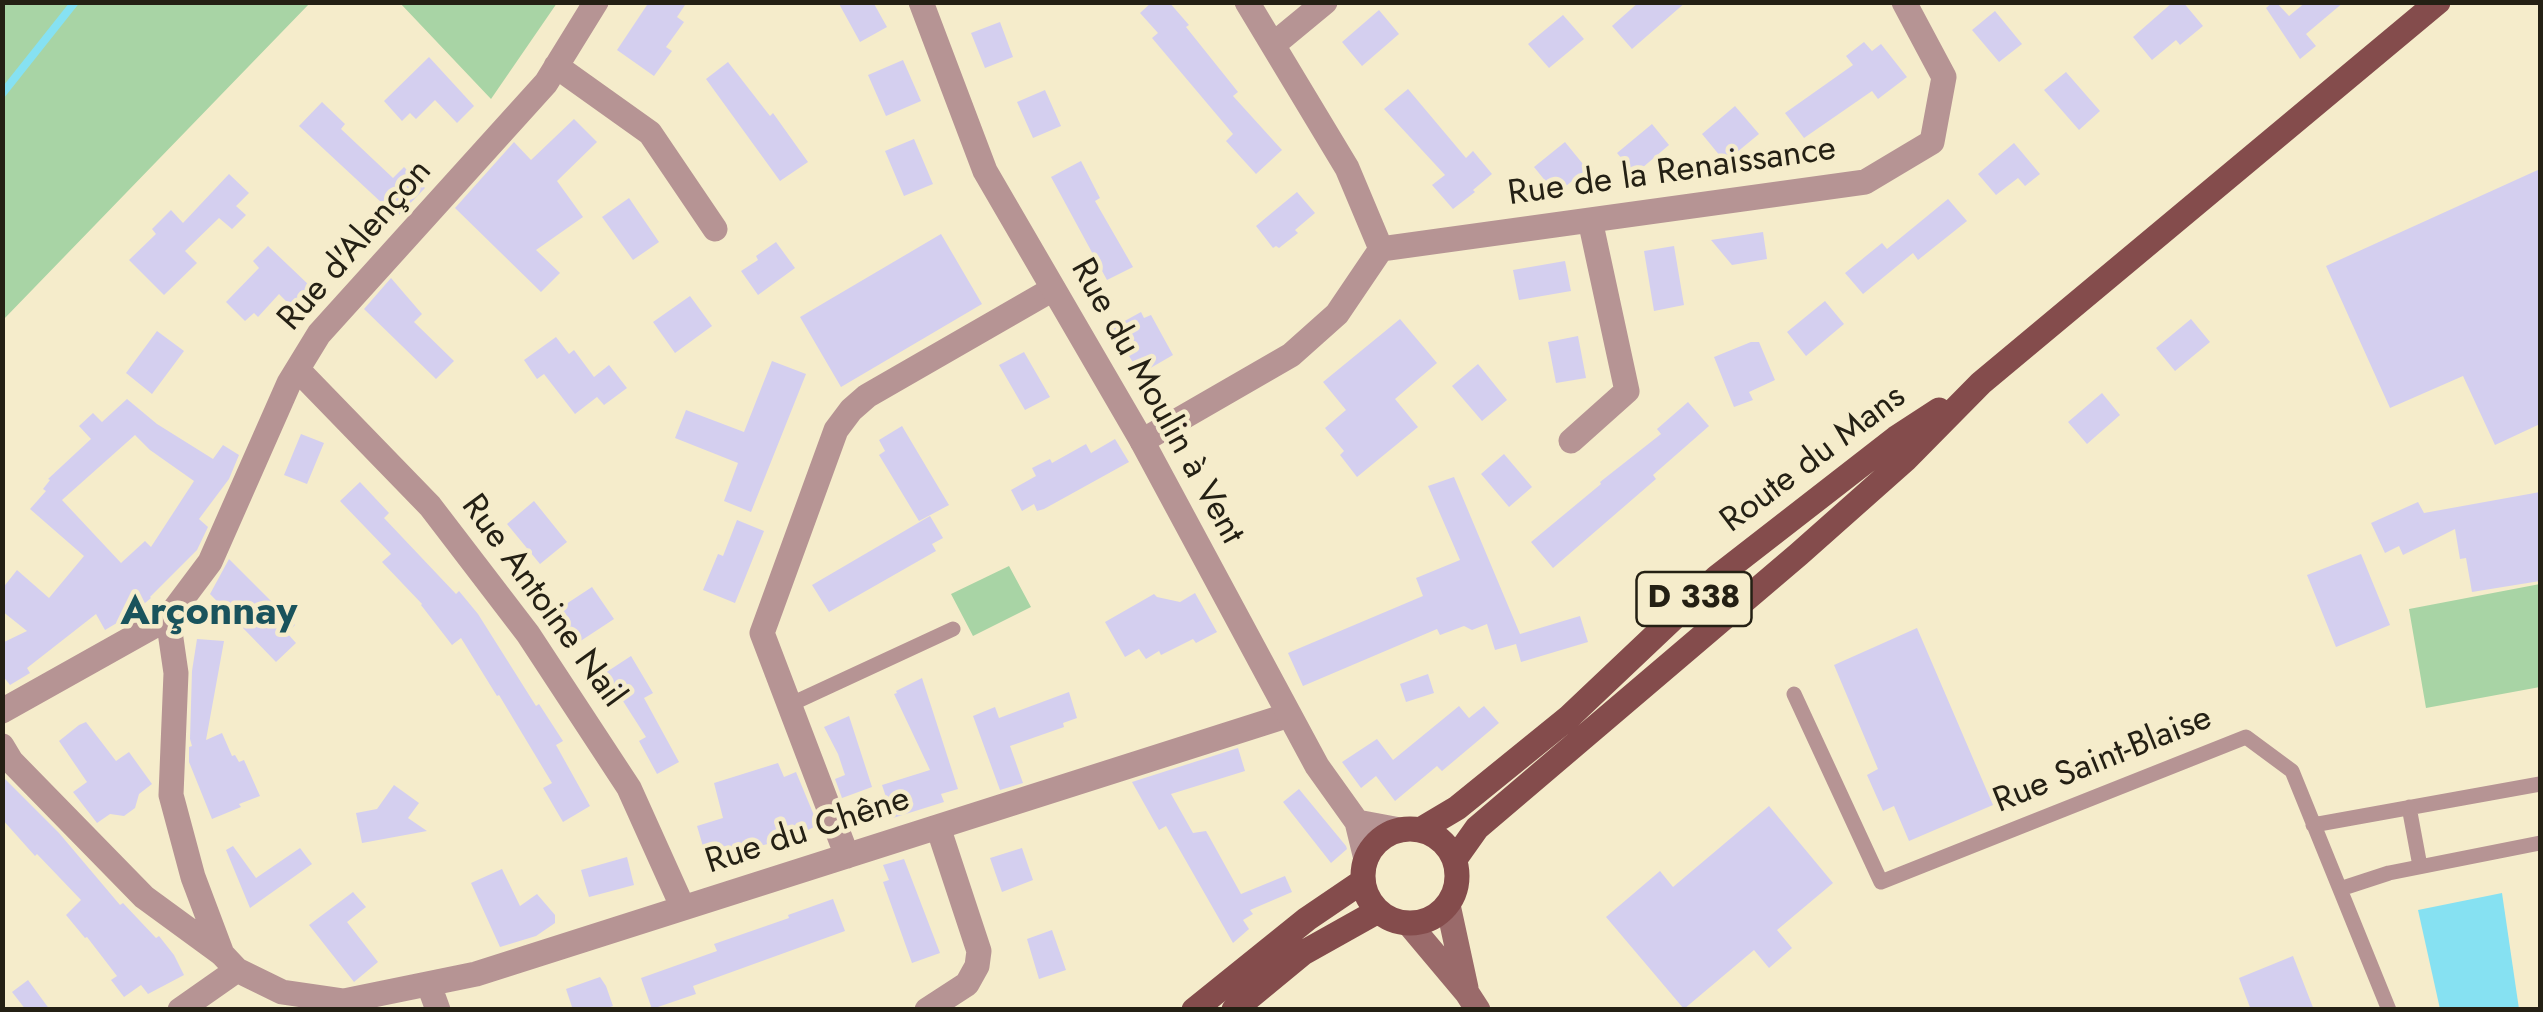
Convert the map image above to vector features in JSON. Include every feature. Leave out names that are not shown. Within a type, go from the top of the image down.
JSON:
[{"type":"main road","name":"Route du Mans","points":[[1455,860],[1477,828],[1892,472],[1981,383],[2438,2]]},
{"type":"main road","name":"Route du Mans","points":[[1410,830],[1458,808],[1568,718],[1717,577],[1896,438],[1981,383]]},
{"type":"main road","points":[[1410,830],[1434,835],[1455,860],[1456,891],[1448,906],[1431,919],[1409,924],[1392,920],[1378,911],[1368,897],[1365,869],[1374,846],[1386,835],[1410,830]]},
{"type":"main road","points":[[1194,1010],[1365,869]]},
{"type":"main road","points":[[1448,906],[1473,1001]]},
{"type":"main road","points":[[1234,1010],[1303,953],[1378,911]]},
{"type":"main road","points":[[1409,924],[1473,1001]]},
{"type":"street","name":"Rue d'Alençon","points":[[168,618],[210,562],[298,370],[319,334],[546,84],[596,2]]},
{"type":"street","name":"Rue du Moulin à Vent","points":[[921,2],[985,172],[1142,441],[1317,766],[1357,822],[1365,869]]},
{"type":"street","points":[[1142,441],[1291,355],[1337,314],[1381,249],[1348,168],[1247,2]]},
{"type":"street","points":[[1273,45],[1324,2]]},
{"type":"street","name":"Rue de la Renaissance","points":[[1381,249],[1865,182],[1932,142],[1944,77],[1904,2]]},
{"type":"street","points":[[556,66],[650,132],[715,229]]},
{"type":"street","points":[[1571,441],[1627,391],[1590,220]]},
{"type":"street","points":[[847,856],[762,632],[836,430],[851,410],[866,396],[1053,289]]},
{"type":"street","name":"Rue Antoine Nail","points":[[298,370],[430,506],[528,634],[629,788],[683,908]]},
{"type":"street","points":[[2,712],[168,618],[176,673],[171,795],[193,877],[230,962],[206,1002],[180,1010]]},
{"type":"street","name":"Rue du Chêne","points":[[2,746],[144,897],[230,962],[282,992],[344,1001],[476,974],[1289,715]]},
{"type":"street","points":[[1357,822],[1410,830]]},
{"type":"street","points":[[928,1010],[967,984],[977,966],[979,951],[938,827]]},
{"type":"street","points":[[429,984],[438,1010]]},
{"type":"lane","points":[[789,705],[954,629]]},
{"type":"lane","name":"Rue Saint-Blaise","points":[[1794,694],[1881,882],[2246,736],[2292,771],[2389,1010]]},
{"type":"lane","points":[[2314,825],[2540,784]]},
{"type":"lane","points":[[2409,807],[2420,866]]},
{"type":"lane","points":[[2340,889],[2420,866],[2540,843]]},
{"type":"green space","points":[[2,3],[310,3],[3,320]]},
{"type":"green space","points":[[400,3],[557,3],[491,99]]},
{"type":"green space","points":[[1009,566],[1031,607],[973,636],[951,594]]},
{"type":"green space","points":[[2540,584],[2540,687],[2426,708],[2409,609]]},
{"type":"water","points":[[2502,893],[2519,1009],[2440,1009],[2418,910]]},
{"type":"building","points":[[649,2],[687,2],[677,17],[684,22],[666,47],[672,51],[654,76],[617,50]]},
{"type":"building","points":[[838,2],[873,2],[887,27],[860,42]]},
{"type":"building","points":[[1152,2],[1169,2],[1238,92],[1233,96],[1282,150],[1256,174],[1226,141],[1233,134],[1152,38],[1158,33],[1140,13]]},
{"type":"building","points":[[1639,2],[1686,2],[1632,49],[1612,26]]},
{"type":"building","points":[[2173,2],[2183,2],[2203,26],[2180,45],[2176,40],[2152,60],[2133,37]]},
{"type":"building","points":[[2273,2],[2289,16],[2306,2],[2344,2],[2306,34],[2316,46],[2300,59],[2266,8]]},
{"type":"building","points":[[1379,10],[1399,34],[1362,66],[1342,42]]},
{"type":"building","points":[[1995,11],[2022,44],[1999,62],[1972,30]]},
{"type":"building","points":[[1563,15],[1584,39],[1549,68],[1528,44]]},
{"type":"building","points":[[1000,22],[1013,57],[985,68],[971,33]]},
{"type":"building","points":[[1864,42],[1872,51],[1881,44],[1907,77],[1878,99],[1872,91],[1804,138],[1785,113],[1853,65],[1846,56]]},
{"type":"building","points":[[429,57],[474,106],[457,123],[435,100],[416,119],[410,113],[402,121],[384,101]]},
{"type":"building","points":[[903,60],[921,101],[886,116],[868,75]]},
{"type":"building","points":[[728,62],[770,116],[773,113],[808,162],[780,181],[706,79]]},
{"type":"building","points":[[2066,72],[2100,111],[2079,130],[2044,90]]},
{"type":"building","points":[[1408,89],[1466,158],[1473,151],[1492,174],[1453,209],[1432,185],[1445,175],[1384,109]]},
{"type":"building","points":[[1045,90],[1061,126],[1033,138],[1017,102]]},
{"type":"building","points":[[322,102],[345,124],[341,129],[393,178],[404,167],[425,188],[397,217],[299,126]]},
{"type":"building","points":[[1735,106],[1759,134],[1725,162],[1702,134]]},
{"type":"building","points":[[574,119],[597,142],[557,181],[583,217],[536,250],[560,273],[541,292],[455,208],[514,142],[531,160]]},
{"type":"building","points":[[1652,124],[1669,145],[1635,174],[1617,153]]},
{"type":"building","points":[[914,139],[933,184],[904,196],[885,151]]},
{"type":"building","points":[[1565,142],[1587,169],[1556,194],[1534,167]]},
{"type":"building","points":[[2014,143],[2040,174],[2025,186],[2018,178],[1996,195],[1978,174]]},
{"type":"building","points":[[1081,161],[1100,198],[1095,201],[1133,267],[1107,280],[1051,177]]},
{"type":"building","points":[[2540,169],[2540,424],[2495,445],[2463,376],[2390,408],[2326,266]]},
{"type":"building","points":[[229,174],[249,193],[236,206],[246,215],[232,229],[219,218],[185,251],[197,263],[164,295],[129,260],[156,234],[152,229],[171,210],[183,223]]},
{"type":"building","points":[[1297,192],[1315,213],[1295,230],[1298,233],[1279,248],[1273,248],[1256,226]]},
{"type":"building","points":[[629,198],[659,242],[633,260],[602,217]]},
{"type":"building","points":[[1948,199],[1967,221],[1918,260],[1913,253],[1863,294],[1845,273],[1882,243],[1887,249]]},
{"type":"building","points":[[1763,232],[1767,259],[1732,265],[1711,240]]},
{"type":"building","points":[[941,234],[982,304],[841,387],[800,317]]},
{"type":"building","points":[[776,242],[795,268],[758,295],[741,271]]},
{"type":"building","points":[[268,246],[310,286],[291,306],[279,294],[258,317],[254,313],[245,321],[226,302],[259,268],[253,261]]},
{"type":"building","points":[[1674,246],[1684,305],[1654,311],[1644,251]]},
{"type":"building","points":[[1565,261],[1571,291],[1519,300],[1513,270]]},
{"type":"building","points":[[391,278],[422,314],[414,322],[454,361],[436,379],[364,309]]},
{"type":"building","points":[[690,296],[712,326],[675,353],[653,322]]},
{"type":"building","points":[[1825,301],[1844,324],[1806,356],[1787,332]]},
{"type":"building","points":[[1141,312],[1144,318],[1151,315],[1173,355],[1140,374],[1112,328]]},
{"type":"building","points":[[1400,319],[1437,363],[1395,399],[1418,427],[1357,477],[1340,455],[1344,451],[1325,428],[1346,410],[1323,382]]},
{"type":"building","points":[[2191,319],[2210,342],[2175,371],[2156,348]]},
{"type":"building","points":[[157,331],[184,351],[152,394],[126,373]]},
{"type":"building","points":[[1578,336],[1586,378],[1556,383],[1548,342]]},
{"type":"building","points":[[556,337],[569,354],[574,350],[594,377],[609,365],[627,388],[604,405],[597,397],[575,414],[544,374],[537,379],[524,360]]},
{"type":"building","points":[[1759,342],[1775,380],[1749,392],[1753,400],[1734,407],[1714,357]]},
{"type":"building","points":[[1024,352],[1050,397],[1025,410],[999,365]]},
{"type":"building","points":[[772,361],[806,374],[751,512],[724,501],[738,463],[675,438],[686,410],[744,432]]},
{"type":"building","points":[[1478,364],[1507,400],[1482,421],[1452,386]]},
{"type":"building","points":[[2102,393],[2120,415],[2087,444],[2068,422]]},
{"type":"building","points":[[127,399],[157,424],[213,459],[223,445],[239,455],[229,479],[199,519],[208,527],[197,550],[151,598],[105,630],[96,614],[27,668],[30,673],[10,685],[2,675],[2,643],[27,631],[2,611],[2,589],[17,570],[49,598],[84,556],[30,509],[46,491],[43,489],[48,479],[91,439],[79,426],[93,413],[102,422]],"holes":[[[135,435],[194,481],[151,547],[145,541],[121,563],[62,500]]]},
{"type":"building","points":[[1688,402],[1709,426],[1653,475],[1656,479],[1553,568],[1531,542],[1661,434],[1657,429]]},
{"type":"building","points":[[902,426],[949,505],[919,521],[879,455],[885,451],[879,440]]},
{"type":"building","points":[[301,434],[324,443],[307,484],[284,475]]},
{"type":"building","points":[[1115,439],[1129,462],[1044,509],[1037,511],[1034,504],[1022,511],[1011,490],[1036,476],[1032,468],[1050,459],[1052,463],[1086,444],[1091,453]]},
{"type":"building","points":[[1504,454],[1532,487],[1509,507],[1481,474]]},
{"type":"building","points":[[1454,477],[1520,634],[1580,616],[1588,642],[1521,662],[1516,644],[1495,650],[1487,624],[1472,630],[1464,626],[1440,635],[1437,629],[1303,686],[1288,653],[1423,596],[1416,578],[1460,560],[1428,486]]},
{"type":"building","points":[[360,482],[389,513],[384,518],[478,614],[563,741],[556,745],[590,806],[563,822],[543,788],[552,783],[461,638],[452,645],[422,604],[382,562],[391,554],[340,501]]},
{"type":"building","points":[[2540,492],[2540,581],[2472,592],[2466,558],[2460,559],[2455,529],[2403,555],[2399,546],[2385,553],[2371,523],[2418,502],[2424,513]]},
{"type":"building","points":[[534,501],[567,542],[540,564],[507,524]]},
{"type":"building","points":[[930,516],[943,538],[932,544],[936,551],[829,612],[812,585]]},
{"type":"building","points":[[737,520],[764,531],[735,603],[703,590],[718,554],[723,556]]},
{"type":"building","points":[[2361,554],[2390,625],[2336,647],[2307,575]]},
{"type":"building","points":[[229,559],[295,625],[287,633],[296,643],[276,662],[210,594]]},
{"type":"building","points":[[592,587],[614,619],[579,642],[557,610]]},
{"type":"building","points":[[1195,593],[1217,632],[1161,655],[1159,651],[1146,659],[1139,649],[1125,657],[1105,622],[1154,594],[1180,602]]},
{"type":"building","points":[[1917,628],[1993,805],[1909,841],[1894,806],[1883,811],[1867,775],[1878,769],[1834,665]]},
{"type":"building","points":[[197,639],[224,641],[206,740],[222,733],[232,756],[239,762],[244,760],[260,796],[212,819],[189,762]]},
{"type":"building","points":[[631,656],[653,693],[644,698],[679,762],[657,774],[639,741],[646,737],[605,673]]},
{"type":"building","points":[[1428,674],[1434,693],[1406,702],[1400,684]]},
{"type":"building","points":[[922,678],[958,789],[941,794],[944,802],[893,818],[882,785],[930,770],[894,694]]},
{"type":"building","points":[[1069,692],[1077,718],[1063,723],[1064,727],[1010,746],[1023,783],[1000,790],[973,716],[995,707],[999,718]]},
{"type":"building","points":[[1459,706],[1469,718],[1484,706],[1499,723],[1442,771],[1437,766],[1395,801],[1376,776],[1361,788],[1342,762],[1377,739],[1393,760]]},
{"type":"building","points":[[849,716],[872,787],[842,798],[835,779],[845,775],[824,727]]},
{"type":"building","points":[[86,722],[116,761],[129,752],[152,784],[139,794],[135,808],[124,816],[110,814],[97,823],[73,792],[87,782],[59,741]]},
{"type":"building","points":[[1238,748],[1245,771],[1171,794],[1193,833],[1206,831],[1241,894],[1285,876],[1292,892],[1250,910],[1253,914],[1243,920],[1249,929],[1233,943],[1166,826],[1159,830],[1132,782]]},
{"type":"building","points":[[778,763],[784,777],[796,772],[818,825],[794,837],[707,860],[697,826],[723,818],[714,783]]},
{"type":"building","points":[[2,776],[59,833],[120,905],[123,903],[156,938],[159,936],[184,975],[148,994],[141,985],[124,997],[111,980],[117,976],[66,915],[81,900],[2,819]]},
{"type":"building","points":[[394,785],[419,803],[408,818],[427,831],[362,843],[356,813],[377,809]]},
{"type":"building","points":[[1299,789],[1346,846],[1331,863],[1283,802]]},
{"type":"building","points":[[1769,806],[1833,883],[1777,930],[1792,948],[1769,968],[1754,950],[1684,1009],[1606,917],[1660,871],[1673,887]]},
{"type":"building","points":[[233,846],[256,878],[300,848],[312,864],[250,908],[226,850]]},
{"type":"building","points":[[1022,848],[1033,880],[1002,892],[990,858]]},
{"type":"building","points":[[627,857],[634,885],[589,897],[581,870]]},
{"type":"building","points":[[904,859],[940,953],[912,963],[883,882],[889,880],[883,865]]},
{"type":"building","points":[[502,869],[520,906],[537,894],[555,915],[555,923],[536,936],[500,947],[471,883]]},
{"type":"building","points":[[353,892],[366,907],[347,922],[378,962],[354,982],[309,925]]},
{"type":"building","points":[[833,899],[845,931],[693,986],[696,994],[652,1009],[641,978],[717,951],[714,944]]},
{"type":"building","points":[[1052,930],[1066,970],[1039,979],[1027,939]]},
{"type":"building","points":[[2293,956],[2314,1010],[2251,1010],[2239,978]]},
{"type":"building","points":[[600,977],[613,1006],[573,1010],[566,989]]},
{"type":"building","points":[[28,980],[50,1010],[26,1010],[12,992]]},
{"type":"waterway","points":[[2,94],[75,2]]},
{"type":"district","name":"Arçonnay","points":[[209,614]]}]
